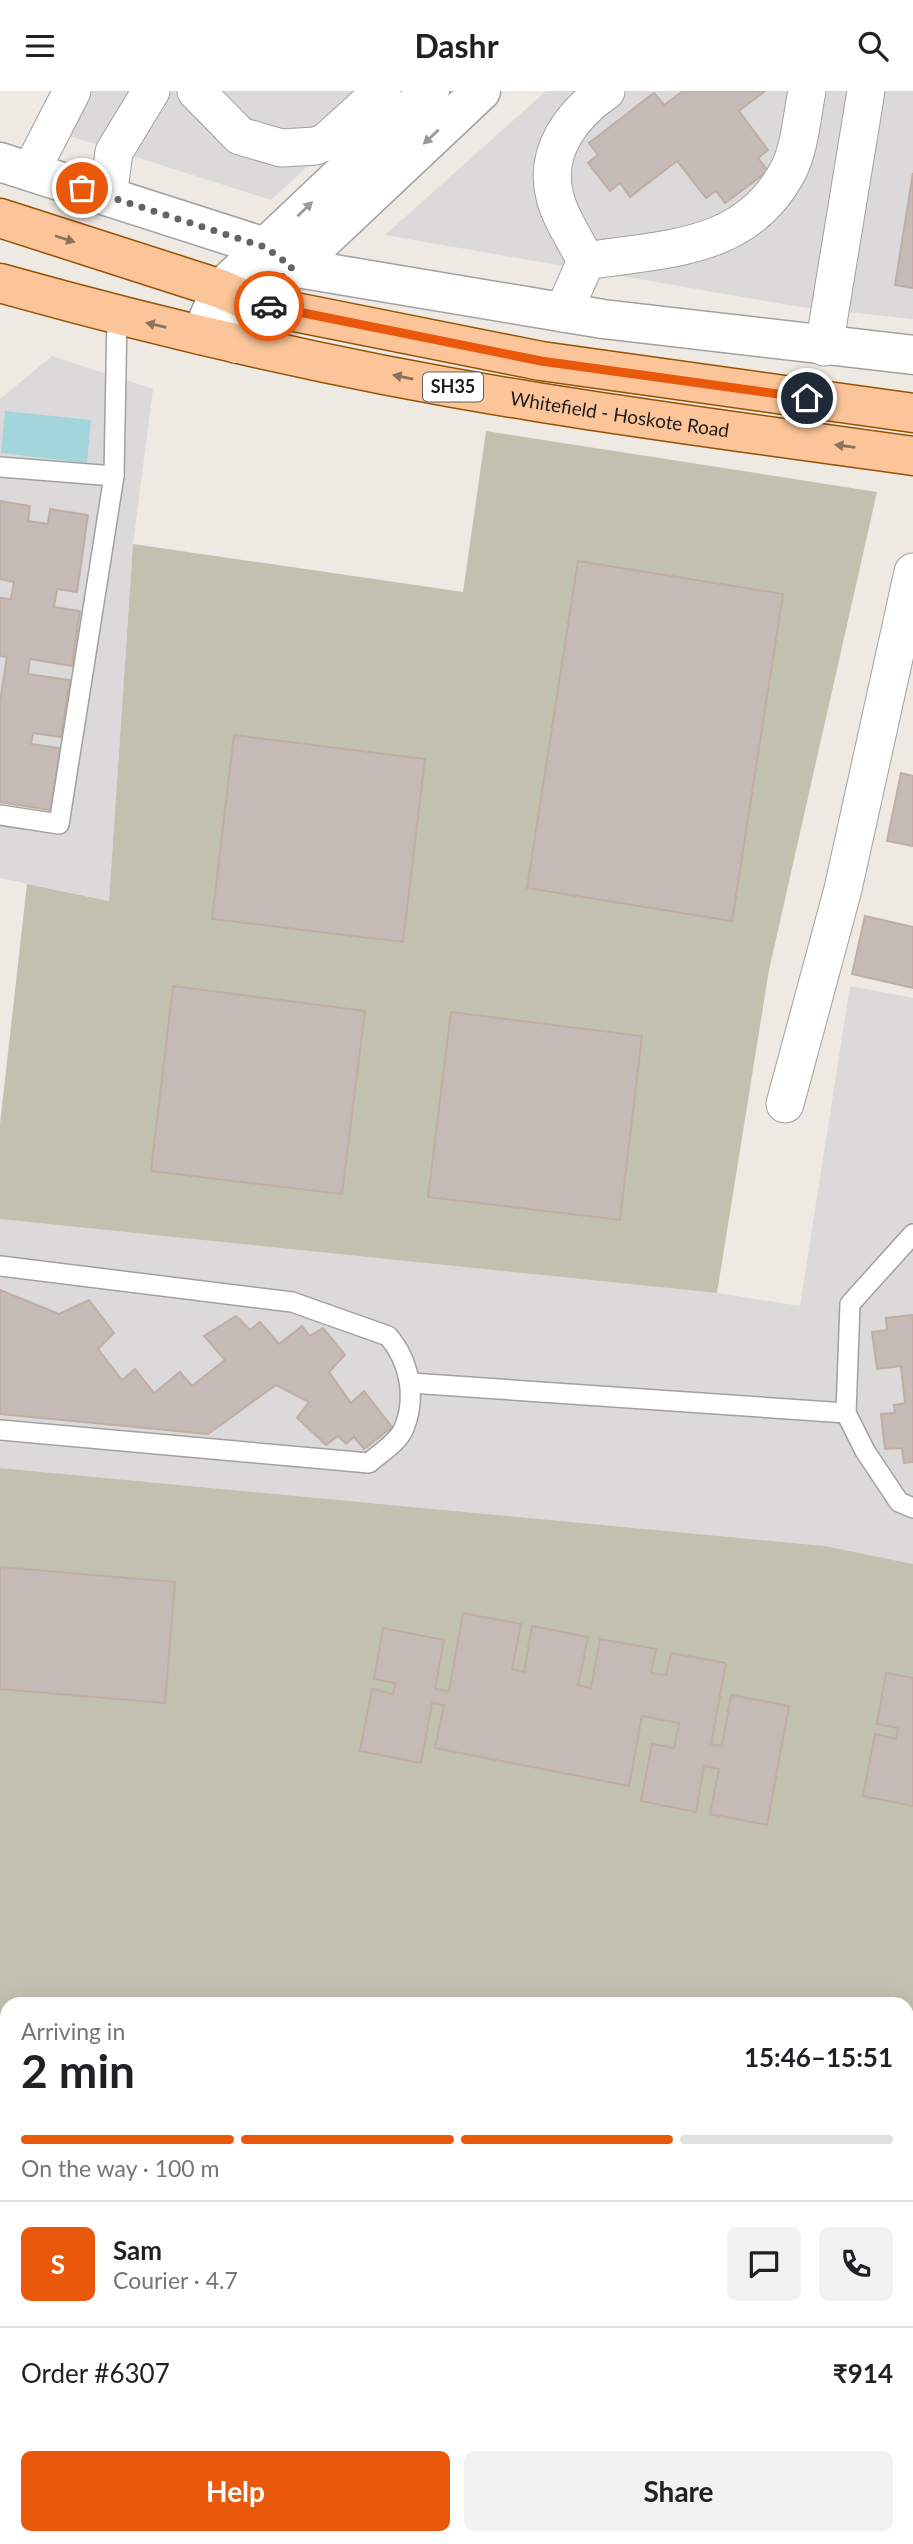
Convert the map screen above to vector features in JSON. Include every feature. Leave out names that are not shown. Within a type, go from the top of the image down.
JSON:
[{"type":"main road","name":"SH35","points":[[0,218],[238,297],[541,361],[913,413]]},
{"type":"main road","name":"Whitefield - Hoskote Road","points":[[0,283],[117,316],[237,344],[530,401],[913,456]]},
{"type":"street","points":[[72,91],[16,166],[279,257],[563,313],[824,347],[913,355]]},
{"type":"street","points":[[108,197],[114,152],[151,91]]},
{"type":"street","points":[[196,91],[240,136],[281,148],[316,146],[327,141],[382,91]]},
{"type":"street","points":[[201,335],[279,257],[430,91]]},
{"type":"street","points":[[279,257],[481,91]]},
{"type":"street","points":[[586,261],[555,198],[555,157],[573,116],[606,91]]},
{"type":"street","points":[[586,261],[686,244],[726,234],[751,219],[790,167],[807,91]]},
{"type":"street","points":[[824,347],[866,91]]},
{"type":"street","points":[[563,313],[586,261]]},
{"type":"street","points":[[237,344],[238,297]]},
{"type":"street","points":[[785,1104],[843,889],[913,572]]},
{"type":"lane","points":[[0,815],[60,824],[114,476],[117,316]]},
{"type":"lane","points":[[0,467],[114,476]]},
{"type":"lane","points":[[913,1234],[850,1304],[846,1413],[865,1451],[899,1502],[913,1509]]},
{"type":"lane","points":[[0,1266],[292,1302],[388,1336],[398,1347],[411,1383],[404,1429],[369,1463],[0,1430]]},
{"type":"lane","points":[[411,1383],[846,1413]]},
{"type":"shaded area","points":[[87,91],[391,91],[271,200],[70,136]]},
{"type":"shaded area","points":[[546,91],[913,91],[913,319],[800,307],[385,235]]},
{"type":"shaded area","points":[[52,356],[153,389],[133,544],[109,901],[0,878],[0,399]]},
{"type":"shaded area","points":[[486,431],[877,492],[769,970],[717,1293],[0,1219],[0,1124],[27,884],[109,901],[133,544],[463,592]]},
{"type":"shaded area","points":[[850,986],[913,998],[913,1564],[825,1546],[0,1468],[0,1219],[717,1293],[800,1306]]},
{"type":"shaded area","points":[[0,1468],[825,1546],[913,1564],[913,1997],[0,1997]]},
{"type":"water","points":[[5,411],[91,420],[87,463],[1,453]]},
{"type":"building","points":[[683,91],[765,91],[739,111],[768,150],[758,158],[768,171],[725,203],[716,191],[706,198],[677,161],[630,197],[620,183],[610,191],[588,163],[598,155],[589,143],[654,93],[664,105]]},
{"type":"building","points":[[913,173],[913,288],[895,285]]},
{"type":"building","points":[[0,501],[30,506],[28,521],[48,524],[50,509],[88,515],[77,592],[57,589],[54,607],[80,611],[72,666],[30,659],[28,674],[70,680],[61,737],[33,733],[31,744],[60,748],[51,810],[0,802],[0,702],[7,657],[0,656],[0,598],[11,599],[14,582],[0,579]]},
{"type":"building","points":[[578,561],[783,594],[732,921],[527,888]]},
{"type":"building","points":[[234,735],[425,759],[403,942],[212,919]]},
{"type":"building","points":[[901,773],[913,776],[913,846],[887,841]]},
{"type":"building","points":[[865,916],[913,927],[913,988],[852,974]]},
{"type":"building","points":[[173,986],[365,1011],[342,1194],[151,1171]]},
{"type":"building","points":[[451,1012],[642,1036],[620,1220],[428,1197]]},
{"type":"building","points":[[0,1290],[59,1314],[89,1300],[114,1333],[98,1349],[122,1380],[135,1369],[154,1393],[180,1372],[192,1386],[225,1360],[204,1336],[236,1316],[250,1330],[260,1322],[279,1344],[302,1326],[310,1336],[323,1328],[345,1355],[329,1372],[351,1403],[364,1391],[392,1427],[364,1449],[354,1437],[346,1444],[338,1436],[326,1445],[297,1418],[309,1402],[276,1385],[208,1434],[0,1414]]},
{"type":"building","points":[[913,1315],[913,1462],[904,1463],[902,1448],[885,1449],[881,1414],[895,1413],[894,1405],[905,1403],[901,1366],[877,1369],[872,1332],[887,1330],[886,1318]]},
{"type":"building","points":[[0,1567],[175,1582],[165,1703],[0,1689]]},
{"type":"building","points":[[463,1613],[521,1624],[512,1669],[524,1672],[532,1626],[588,1637],[578,1685],[591,1688],[600,1639],[656,1649],[651,1673],[666,1675],[671,1653],[726,1663],[711,1744],[722,1746],[731,1695],[789,1706],[767,1825],[710,1814],[719,1769],[704,1766],[696,1812],[641,1801],[652,1744],[674,1748],[679,1723],[642,1716],[629,1786],[435,1748],[444,1705],[432,1703],[421,1763],[360,1751],[372,1689],[393,1694],[395,1683],[374,1679],[383,1628],[444,1640],[435,1689],[449,1691]]},
{"type":"building","points":[[886,1673],[913,1678],[913,1806],[863,1796],[875,1734],[896,1739],[898,1728],[877,1724]]},
{"type":"way so far","points":[[82,188],[265,247],[292,267],[255,304],[269,306]]},
{"type":"route","points":[[269,306],[541,361],[807,398]]}]
